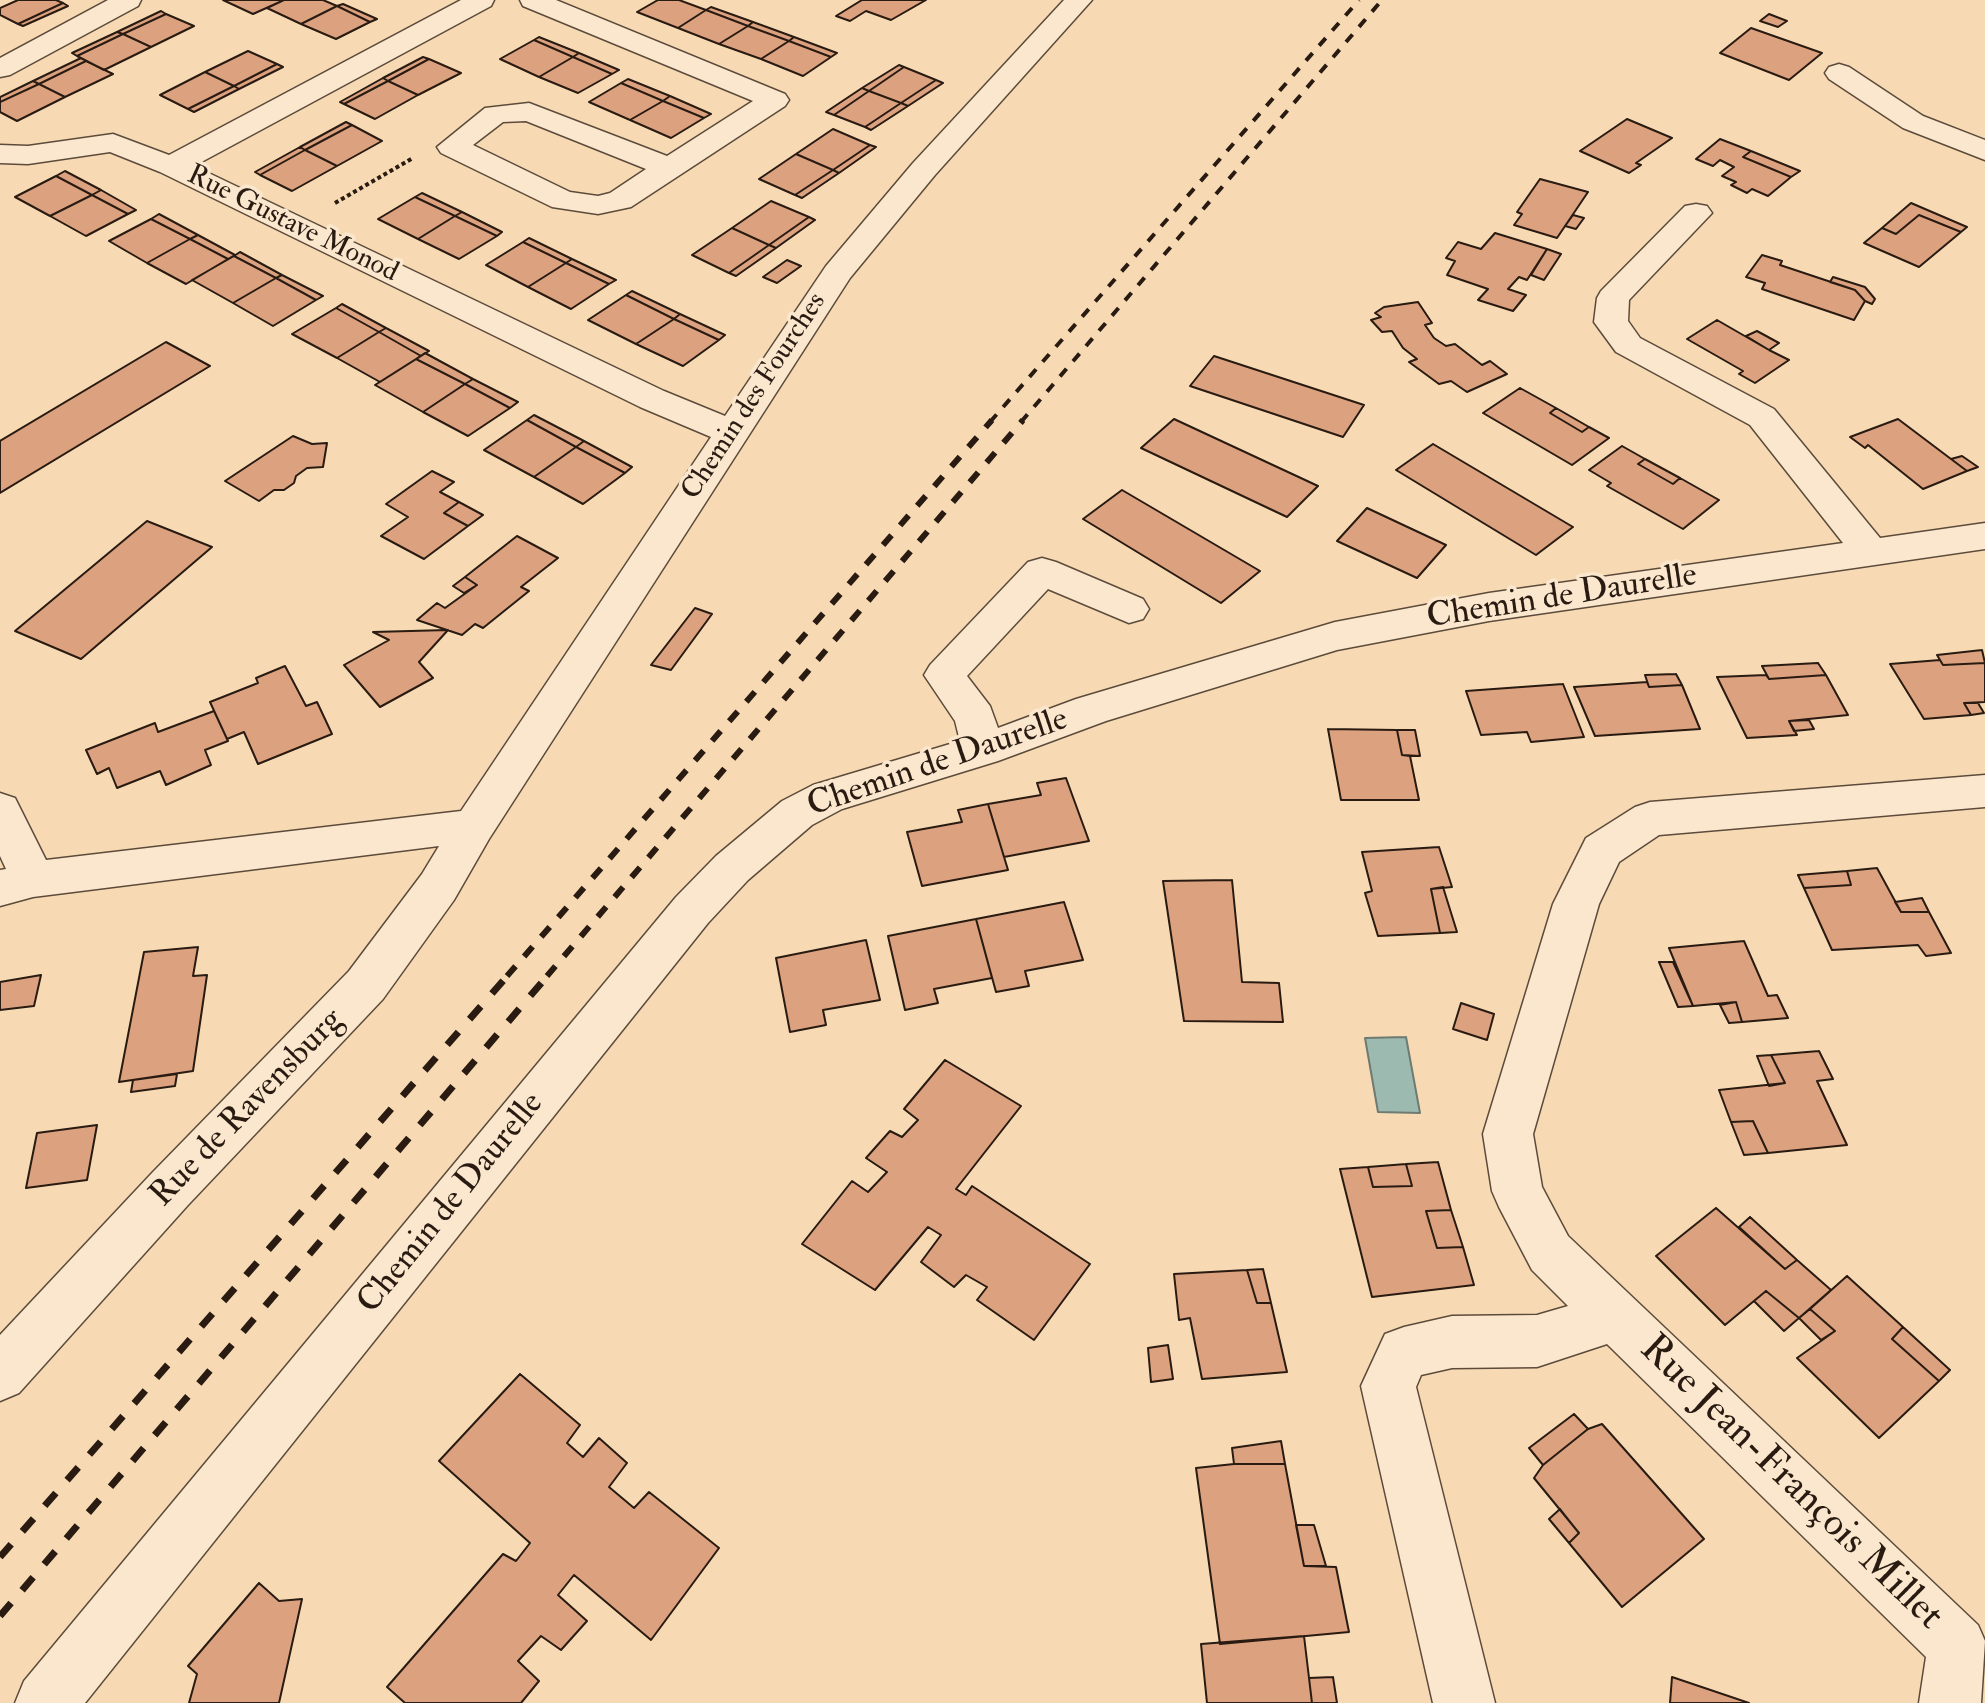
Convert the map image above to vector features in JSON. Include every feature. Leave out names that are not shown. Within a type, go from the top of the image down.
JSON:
[{"type":"street","points":[[0,69],[128,0]]},
{"type":"street","name":"Rue Gustave Monod","points":[[171,166],[481,0]]},
{"type":"street","points":[[533,0],[775,100],[620,200],[598,205],[563,200],[452,147],[495,114],[529,112],[669,168]]},
{"type":"street","name":"Chemin des Fourches","points":[[474,827],[837,273],[924,169],[1079,0]]},
{"type":"street","points":[[1839,73],[1913,122],[1985,151]]},
{"type":"street","points":[[0,154],[28,155],[113,143],[171,166]]},
{"type":"street","name":"Rue Gustave Monod","points":[[171,166],[293,228],[652,399],[731,432]]},
{"type":"street","points":[[1696,213],[1613,298],[1611,322],[1628,345],[1762,417],[1871,553]]},
{"type":"street","name":"Chemin de Daurelle","points":[[46,1703],[692,910],[732,868],[797,813],[828,797],[983,750],[1091,710],[1335,636],[1489,607],[1985,536]]},
{"type":"street","points":[[983,750],[975,717],[944,675],[1042,571],[1129,609]]},
{"type":"street","name":"Rue Jean-François Millet","points":[[1950,1703],[1971,1638],[1550,1253],[1517,1191],[1508,1134],[1576,904],[1602,850],[1650,819],[1985,791]]},
{"type":"street","points":[[0,810],[17,883],[427,830],[474,827]]},
{"type":"street","name":"Rue de Ravensburg","points":[[0,1374],[170,1189],[366,985],[438,887],[474,827]]},
{"type":"street","name":"Rue Jean-François Millet","points":[[1464,1703],[1388,1386],[1404,1353],[1452,1342],[1537,1341],[1616,1316]]},
{"type":"path","points":[[293,228],[427,150],[452,147]]},
{"type":"water","points":[[1406,1037],[1420,1113],[1378,1112],[1365,1038]]},
{"type":"building","points":[[18,0],[56,0],[63,3],[18,24],[0,15],[0,8]]},
{"type":"building","points":[[223,0],[284,0],[253,14]]},
{"type":"building","points":[[284,0],[323,0],[337,6],[301,24],[267,8]]},
{"type":"building","points":[[658,0],[679,0],[706,10],[678,28],[637,12]]},
{"type":"building","points":[[862,0],[926,0],[891,20],[866,11],[850,21],[836,16]]},
{"type":"building","points":[[63,3],[68,6],[23,26],[18,24]]},
{"type":"building","points":[[343,4],[377,19],[370,22],[337,6]]},
{"type":"building","points":[[337,6],[370,22],[336,39],[301,24]]},
{"type":"building","points":[[711,7],[753,22],[748,26],[706,10]]},
{"type":"building","points":[[706,10],[748,26],[719,44],[678,28]]},
{"type":"building","points":[[161,11],[166,14],[123,34],[117,32]]},
{"type":"building","points":[[166,14],[194,26],[151,47],[123,34]]},
{"type":"building","points":[[1769,14],[1787,21],[1778,27],[1760,21]]},
{"type":"building","points":[[753,22],[794,37],[789,41],[748,26]]},
{"type":"building","points":[[748,26],[789,41],[761,59],[719,44]]},
{"type":"building","points":[[1751,28],[1822,53],[1789,80],[1720,53]]},
{"type":"building","points":[[117,32],[123,34],[77,56],[72,53]]},
{"type":"building","points":[[123,34],[151,47],[104,70],[77,56]]},
{"type":"building","points":[[539,37],[579,53],[573,57],[534,40]]},
{"type":"building","points":[[794,37],[837,53],[831,57],[789,41]]},
{"type":"building","points":[[534,40],[573,57],[539,77],[500,59]]},
{"type":"building","points":[[789,41],[831,57],[803,76],[761,59]]},
{"type":"building","points":[[248,51],[277,64],[234,86],[205,72]]},
{"type":"building","points":[[579,53],[619,70],[612,74],[573,57]]},
{"type":"building","points":[[423,57],[429,59],[388,81],[383,78]]},
{"type":"building","points":[[573,57],[612,74],[578,93],[539,77]]},
{"type":"building","points":[[81,58],[86,61],[39,84],[33,81]]},
{"type":"building","points":[[429,59],[461,73],[418,95],[388,81]]},
{"type":"building","points":[[86,61],[113,74],[65,97],[39,84]]},
{"type":"building","points":[[277,64],[283,67],[239,89],[234,86]]},
{"type":"building","points":[[899,65],[904,67],[869,91],[862,88]]},
{"type":"building","points":[[904,67],[936,80],[901,103],[869,91]]},
{"type":"building","points":[[205,72],[234,86],[188,109],[160,95]]},
{"type":"building","points":[[383,78],[388,81],[344,104],[340,102]]},
{"type":"building","points":[[628,79],[670,96],[663,101],[621,83]]},
{"type":"building","points":[[936,80],[943,83],[908,106],[901,103]]},
{"type":"building","points":[[33,81],[39,84],[0,102],[0,97]]},
{"type":"building","points":[[388,81],[418,95],[375,119],[344,104]]},
{"type":"building","points":[[621,83],[663,101],[630,120],[589,102]]},
{"type":"building","points":[[39,84],[65,97],[17,121],[0,112],[0,102]]},
{"type":"building","points":[[234,86],[239,89],[194,112],[188,109]]},
{"type":"building","points":[[862,88],[869,91],[834,115],[826,112]]},
{"type":"building","points":[[869,91],[901,103],[865,127],[834,115]]},
{"type":"building","points":[[670,96],[711,114],[704,118],[663,101]]},
{"type":"building","points":[[663,101],[704,118],[671,138],[630,120]]},
{"type":"building","points":[[901,103],[908,106],[871,130],[865,127]]},
{"type":"building","points":[[1627,119],[1672,138],[1636,163],[1641,165],[1629,173],[1580,151]]},
{"type":"building","points":[[346,122],[352,125],[305,150],[300,147]]},
{"type":"building","points":[[352,125],[382,141],[337,166],[305,150]]},
{"type":"building","points":[[833,129],[870,145],[833,170],[796,154]]},
{"type":"building","points":[[1720,139],[1751,151],[1743,157],[1791,177],[1768,196],[1752,189],[1747,193],[1731,185],[1736,182],[1722,176],[1734,167],[1720,160],[1713,166],[1696,159]]},
{"type":"building","points":[[870,145],[876,147],[839,173],[833,170]]},
{"type":"building","points":[[300,147],[305,150],[260,175],[255,172]]},
{"type":"building","points":[[305,150],[337,166],[292,191],[260,175]]},
{"type":"building","points":[[1751,151],[1800,171],[1791,177],[1743,157]]},
{"type":"building","points":[[796,154],[833,170],[795,195],[759,179]]},
{"type":"building","points":[[833,170],[839,173],[802,198],[795,195]]},
{"type":"building","points":[[65,171],[101,190],[92,195],[56,176]]},
{"type":"building","points":[[56,176],[92,195],[50,216],[15,197]]},
{"type":"building","points":[[1540,179],[1588,192],[1557,238],[1514,225],[1522,214],[1517,212]]},
{"type":"building","points":[[101,190],[136,210],[128,214],[92,195]]},
{"type":"building","points":[[422,193],[462,212],[455,216],[415,197]]},
{"type":"building","points":[[92,195],[128,214],[86,236],[50,216]]},
{"type":"building","points":[[415,197],[455,216],[418,239],[378,219]]},
{"type":"building","points":[[771,201],[809,217],[769,245],[732,228]]},
{"type":"building","points":[[1911,203],[1967,227],[1961,232],[1919,215],[1896,234],[1882,228]]},
{"type":"building","points":[[462,212],[502,232],[497,236],[455,216]]},
{"type":"building","points":[[159,214],[198,235],[190,239],[151,219]]},
{"type":"building","points":[[1573,215],[1584,218],[1576,229],[1565,226]]},
{"type":"building","points":[[1919,215],[1961,232],[1919,267],[1864,243],[1882,228],[1896,234]]},
{"type":"building","points":[[455,216],[497,236],[459,259],[418,239]]},
{"type":"building","points":[[809,217],[815,220],[776,248],[769,245]]},
{"type":"building","points":[[151,219],[190,239],[147,263],[109,241]]},
{"type":"building","points":[[732,228],[769,245],[729,273],[692,255]]},
{"type":"building","points":[[1495,233],[1547,249],[1527,280],[1519,277],[1508,289],[1526,295],[1513,311],[1478,300],[1488,289],[1447,275],[1455,261],[1446,258],[1458,242],[1481,249]]},
{"type":"building","points":[[198,235],[235,255],[228,259],[190,239]]},
{"type":"building","points":[[529,238],[572,259],[566,263],[523,242]]},
{"type":"building","points":[[190,239],[228,259],[186,284],[147,263]]},
{"type":"building","points":[[523,242],[566,263],[528,287],[486,265]]},
{"type":"building","points":[[769,245],[776,248],[736,276],[729,273]]},
{"type":"building","points":[[1547,249],[1561,254],[1544,280],[1531,275]]},
{"type":"building","points":[[240,252],[282,275],[276,278],[234,256]]},
{"type":"building","points":[[1762,255],[1782,261],[1780,265],[1855,290],[1865,301],[1854,320],[1762,289],[1765,283],[1746,277]]},
{"type":"building","points":[[234,256],[276,278],[233,303],[192,280]]},
{"type":"building","points":[[572,259],[616,280],[609,284],[566,263]]},
{"type":"building","points":[[787,260],[801,266],[777,283],[763,277]]},
{"type":"building","points":[[566,263],[609,284],[571,309],[528,287]]},
{"type":"building","points":[[282,275],[323,296],[316,300],[276,278]]},
{"type":"building","points":[[1833,277],[1865,287],[1875,299],[1872,304],[1855,290],[1830,282]]},
{"type":"building","points":[[276,278],[316,300],[273,326],[233,303]]},
{"type":"building","points":[[632,291],[680,314],[674,319],[626,295]]},
{"type":"building","points":[[626,295],[674,319],[636,344],[588,320]]},
{"type":"building","points":[[1418,302],[1432,323],[1425,325],[1434,338],[1446,346],[1455,344],[1482,365],[1490,361],[1507,374],[1467,392],[1451,381],[1439,384],[1409,362],[1417,359],[1403,348],[1392,331],[1382,332],[1371,320],[1381,317],[1375,313],[1384,307]]},
{"type":"building","points":[[342,304],[386,328],[379,332],[336,308]]},
{"type":"building","points":[[336,308],[379,332],[337,358],[292,334]]},
{"type":"building","points":[[680,314],[725,335],[719,340],[674,319]]},
{"type":"building","points":[[674,319],[719,340],[683,366],[636,344]]},
{"type":"building","points":[[1717,320],[1789,360],[1755,383],[1739,374],[1743,371],[1687,339]]},
{"type":"building","points":[[386,328],[429,351],[421,356],[379,332]]},
{"type":"building","points":[[1757,331],[1779,343],[1769,350],[1746,336]]},
{"type":"building","points":[[379,332],[421,356],[380,382],[337,358]]},
{"type":"building","points":[[166,342],[210,366],[0,493],[0,441]]},
{"type":"building","points":[[425,353],[473,379],[465,384],[416,359]]},
{"type":"building","points":[[1214,356],[1364,405],[1343,437],[1190,386]]},
{"type":"building","points":[[416,359],[465,384],[423,412],[375,385]]},
{"type":"building","points":[[473,379],[518,402],[510,408],[465,384]]},
{"type":"building","points":[[465,384],[510,408],[468,436],[423,412]]},
{"type":"building","points":[[1520,388],[1556,408],[1550,413],[1582,432],[1589,427],[1609,438],[1572,465],[1483,413]]},
{"type":"building","points":[[1556,408],[1589,427],[1582,432],[1550,413]]},
{"type":"building","points":[[534,415],[584,441],[576,447],[527,420]]},
{"type":"building","points":[[1174,419],[1318,486],[1287,517],[1141,448]]},
{"type":"building","points":[[1898,419],[1967,471],[1923,489],[1868,445],[1865,448],[1850,437]]},
{"type":"building","points":[[527,420],[576,447],[534,477],[484,450]]},
{"type":"building","points":[[293,436],[312,444],[327,443],[323,467],[307,468],[284,490],[274,490],[259,501],[225,481]]},
{"type":"building","points":[[584,441],[632,467],[625,473],[576,447]]},
{"type":"building","points":[[1433,444],[1573,527],[1536,555],[1396,470]]},
{"type":"building","points":[[1622,446],[1645,459],[1638,464],[1673,484],[1680,478],[1719,500],[1683,529],[1607,486],[1611,483],[1589,470]]},
{"type":"building","points":[[576,447],[625,473],[583,504],[534,477]]},
{"type":"building","points":[[1962,456],[1978,467],[1967,471],[1951,459]]},
{"type":"building","points":[[1645,459],[1680,478],[1673,484],[1638,464]]},
{"type":"building","points":[[432,471],[454,482],[440,492],[459,502],[444,513],[468,526],[424,559],[381,536],[408,517],[386,504]]},
{"type":"building","points":[[1122,490],[1260,571],[1221,603],[1083,519]]},
{"type":"building","points":[[459,502],[483,515],[468,526],[444,513]]},
{"type":"building","points":[[1367,508],[1446,545],[1417,578],[1337,541]]},
{"type":"building","points":[[147,521],[212,547],[81,659],[15,631]]},
{"type":"building","points":[[517,536],[558,558],[521,587],[529,591],[483,628],[475,624],[462,635],[417,620],[437,603],[445,608],[477,585],[465,577]]},
{"type":"building","points":[[465,577],[477,585],[464,593],[453,586]]},
{"type":"building","points":[[695,608],[712,614],[671,670],[651,665]]},
{"type":"building","points":[[448,630],[419,662],[433,678],[380,707],[344,665],[389,640],[373,632]]},
{"type":"building","points":[[1982,650],[1985,663],[1943,665],[1937,655]]},
{"type":"building","points":[[1940,660],[1943,665],[1985,663],[1985,702],[1964,703],[1971,715],[1924,719],[1890,664]]},
{"type":"building","points":[[1818,663],[1826,675],[1769,679],[1762,666]]},
{"type":"building","points":[[285,666],[306,706],[317,702],[332,734],[258,764],[244,732],[227,739],[210,702],[258,683],[256,678]]},
{"type":"building","points":[[1676,674],[1682,685],[1649,687],[1645,675]]},
{"type":"building","points":[[1766,675],[1769,679],[1826,675],[1848,715],[1789,721],[1797,735],[1747,738],[1717,677]]},
{"type":"building","points":[[1647,682],[1649,687],[1682,685],[1700,729],[1595,736],[1574,687]]},
{"type":"building","points":[[1563,684],[1584,737],[1531,742],[1527,732],[1481,735],[1466,691]]},
{"type":"building","points":[[1964,703],[1978,703],[1984,713],[1971,715]]},
{"type":"building","points":[[214,711],[228,741],[205,750],[211,765],[166,785],[160,771],[117,788],[109,768],[97,774],[86,750],[155,723],[158,732]]},
{"type":"building","points":[[1809,720],[1814,729],[1794,731],[1789,721]]},
{"type":"building","points":[[1328,729],[1397,730],[1402,755],[1410,756],[1419,800],[1341,800]]},
{"type":"building","points":[[1397,730],[1415,730],[1420,756],[1402,755]]},
{"type":"building","points":[[1066,778],[1089,841],[1004,857],[988,804],[1041,795],[1037,783]]},
{"type":"building","points":[[988,804],[1008,870],[922,886],[907,832],[962,822],[958,810]]},
{"type":"building","points":[[1439,847],[1452,887],[1431,889],[1440,933],[1378,936],[1365,893],[1372,891],[1362,852]]},
{"type":"building","points":[[1877,868],[1901,912],[1929,912],[1951,953],[1926,956],[1918,945],[1832,950],[1804,888],[1851,885],[1847,871]]},
{"type":"building","points":[[1847,871],[1851,885],[1804,888],[1798,875]]},
{"type":"building","points":[[1232,880],[1242,982],[1279,983],[1283,1022],[1184,1021],[1163,881]]},
{"type":"building","points":[[1443,887],[1457,932],[1440,933],[1431,889]]},
{"type":"building","points":[[1922,898],[1929,912],[1901,912],[1895,902]]},
{"type":"building","points":[[1064,902],[1083,960],[1025,971],[1029,986],[996,992],[976,919]]},
{"type":"building","points":[[976,919],[992,978],[934,989],[938,1003],[905,1010],[888,936]]},
{"type":"building","points":[[866,940],[880,1000],[823,1010],[826,1025],[790,1032],[776,958]]},
{"type":"building","points":[[1744,941],[1768,996],[1777,995],[1788,1018],[1742,1022],[1736,1002],[1693,1006],[1669,948]]},
{"type":"building","points":[[198,947],[193,976],[207,975],[193,1071],[119,1082],[144,952]]},
{"type":"building","points":[[1659,962],[1673,962],[1693,1006],[1678,1007]]},
{"type":"building","points":[[41,975],[34,1006],[0,1010],[0,982]]},
{"type":"building","points":[[1736,1002],[1742,1022],[1729,1023],[1720,1005]]},
{"type":"building","points":[[1461,1003],[1494,1014],[1487,1040],[1453,1029]]},
{"type":"building","points":[[1819,1051],[1833,1079],[1817,1081],[1847,1145],[1768,1153],[1753,1121],[1731,1122],[1719,1090],[1785,1083],[1771,1055]]},
{"type":"building","points":[[1771,1055],[1785,1083],[1769,1086],[1757,1056]]},
{"type":"building","points":[[945,1060],[1021,1106],[956,1189],[966,1195],[972,1186],[1090,1264],[1034,1340],[977,1300],[987,1287],[966,1275],[954,1287],[921,1262],[941,1235],[928,1227],[875,1290],[802,1244],[852,1181],[868,1192],[887,1172],[866,1158],[890,1131],[902,1137],[918,1120],[904,1109]]},
{"type":"building","points":[[177,1074],[175,1086],[131,1092],[133,1080]]},
{"type":"building","points":[[1753,1121],[1768,1153],[1744,1155],[1731,1122]]},
{"type":"building","points":[[97,1125],[87,1180],[26,1188],[37,1133]]},
{"type":"building","points":[[1438,1162],[1451,1210],[1426,1211],[1437,1248],[1463,1247],[1474,1285],[1372,1297],[1340,1169],[1368,1167],[1373,1187],[1412,1186],[1406,1164]]},
{"type":"building","points":[[1406,1164],[1412,1186],[1373,1187],[1368,1167]]},
{"type":"building","points":[[1716,1208],[1785,1269],[1797,1260],[1831,1290],[1799,1318],[1766,1291],[1725,1325],[1656,1256]]},
{"type":"building","points":[[1451,1210],[1463,1247],[1437,1248],[1426,1211]]},
{"type":"building","points":[[1750,1217],[1797,1260],[1785,1269],[1739,1227]]},
{"type":"building","points":[[1263,1269],[1271,1303],[1257,1303],[1247,1270]]},
{"type":"building","points":[[1247,1270],[1257,1303],[1271,1303],[1287,1372],[1202,1379],[1190,1318],[1179,1320],[1174,1274]]},
{"type":"building","points":[[1847,1276],[1903,1327],[1892,1339],[1939,1381],[1879,1438],[1797,1358],[1835,1331],[1810,1309]]},
{"type":"building","points":[[1766,1291],[1799,1318],[1784,1331],[1754,1301]]},
{"type":"building","points":[[1810,1309],[1835,1331],[1821,1340],[1799,1318]]},
{"type":"building","points":[[1903,1327],[1950,1370],[1939,1381],[1892,1339]]},
{"type":"building","points":[[1168,1345],[1173,1379],[1151,1382],[1148,1348]]},
{"type":"building","points":[[520,1374],[580,1425],[567,1443],[583,1457],[599,1438],[627,1463],[609,1487],[634,1508],[649,1492],[719,1548],[651,1640],[574,1575],[558,1595],[587,1621],[561,1650],[541,1636],[518,1661],[539,1681],[521,1703],[405,1703],[387,1687],[503,1554],[516,1561],[530,1543],[439,1461]]},
{"type":"building","points":[[1574,1414],[1588,1429],[1543,1465],[1529,1448]]},
{"type":"building","points":[[1602,1424],[1704,1539],[1622,1607],[1569,1543],[1579,1533],[1534,1478],[1543,1465],[1588,1429]]},
{"type":"building","points":[[1281,1441],[1285,1464],[1234,1464],[1232,1448]]},
{"type":"building","points":[[1285,1464],[1304,1566],[1336,1567],[1349,1632],[1220,1644],[1196,1468]]},
{"type":"building","points":[[1560,1509],[1579,1533],[1569,1543],[1549,1519]]},
{"type":"building","points":[[1296,1525],[1314,1525],[1326,1566],[1304,1566]]},
{"type":"building","points":[[259,1583],[279,1601],[302,1599],[279,1703],[189,1703],[197,1674],[188,1666]]},
{"type":"building","points":[[1304,1636],[1312,1703],[1207,1703],[1201,1644]]},
{"type":"building","points":[[1333,1677],[1337,1703],[1312,1703],[1309,1678]]},
{"type":"building","points":[[1672,1677],[1749,1703],[1670,1703]]},
{"type":"railway","points":[[990,422],[1359,0]]},
{"type":"railway","points":[[1021,422],[1382,0]]},
{"type":"railway","points":[[507,976],[992,420]]},
{"type":"railway","points":[[547,976],[1023,420]]},
{"type":"railway","points":[[0,1557],[509,974]]},
{"type":"railway","points":[[0,1616],[549,974]]}]
